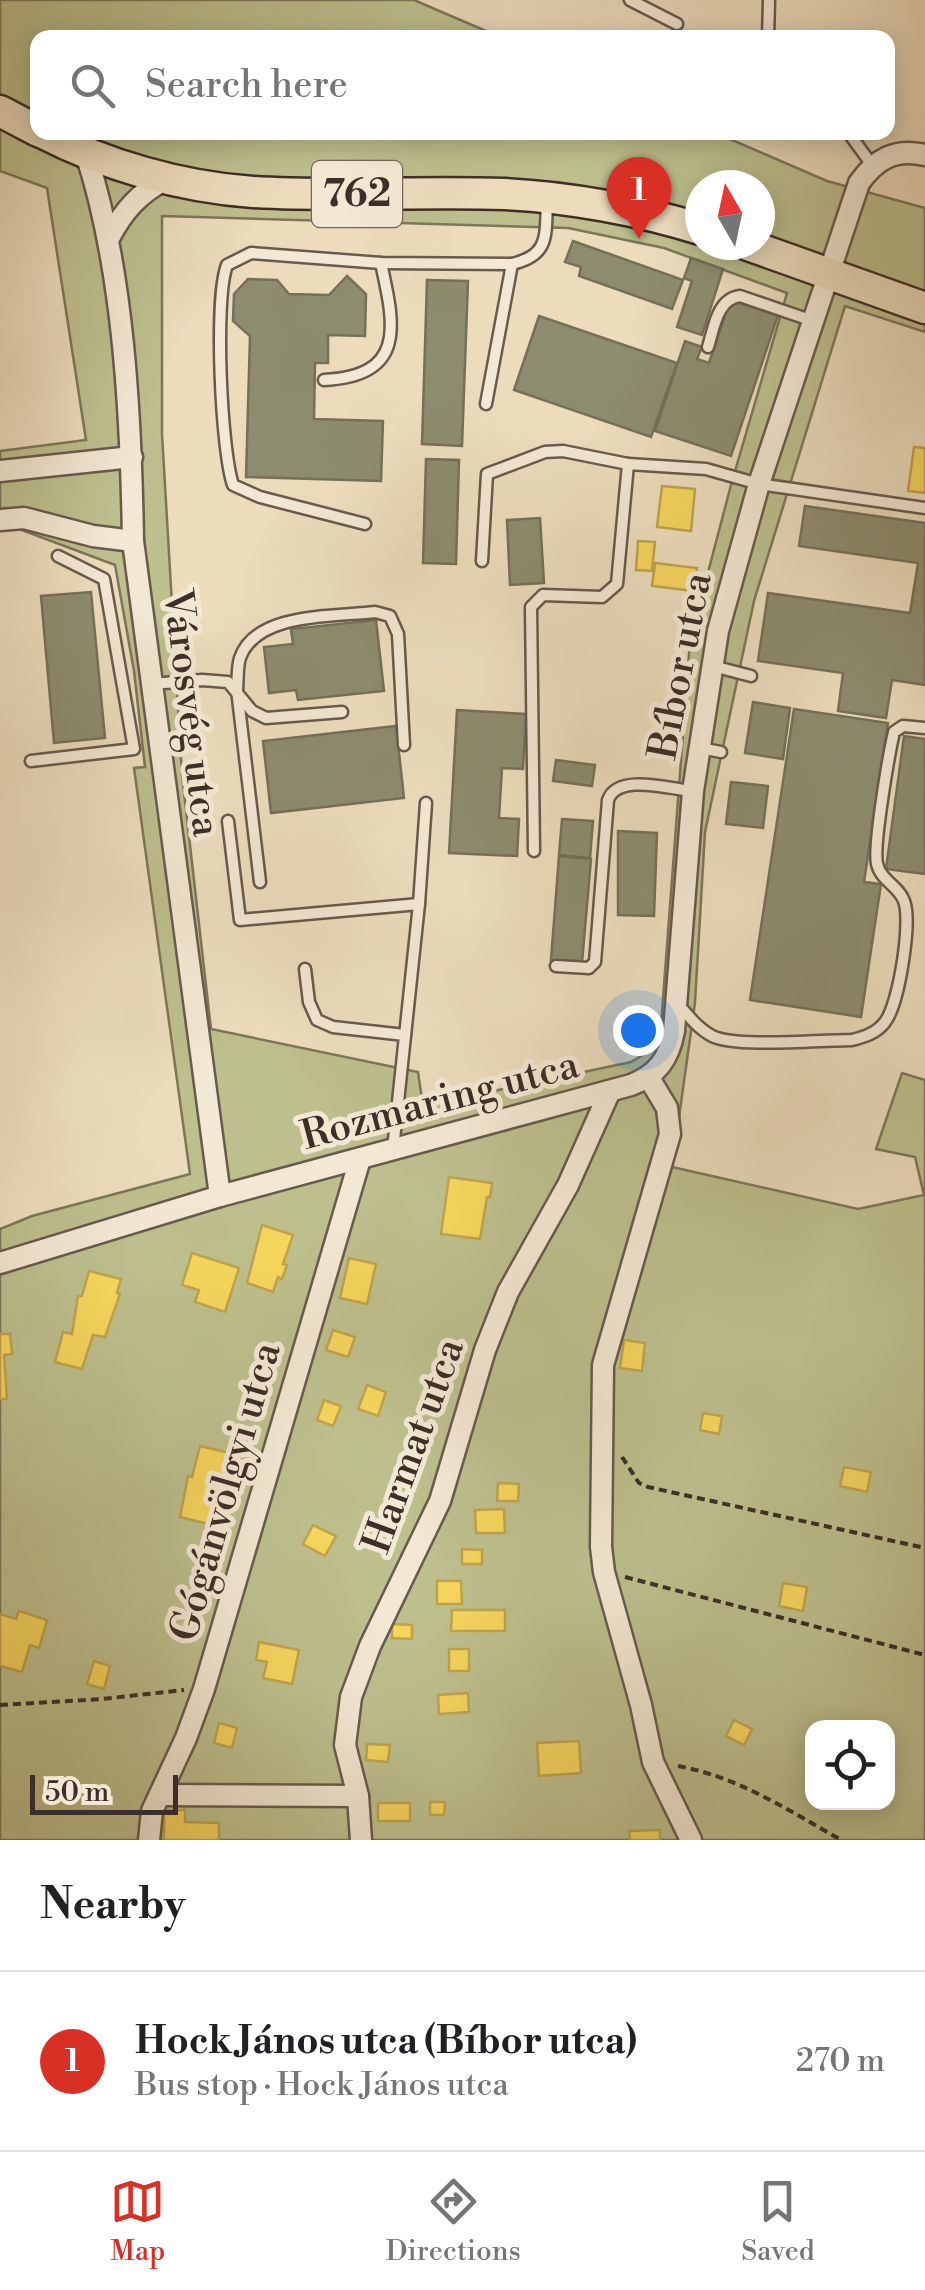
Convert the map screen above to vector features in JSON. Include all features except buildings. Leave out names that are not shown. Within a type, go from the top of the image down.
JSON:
[{"type":"main road","name":"762","points":[[0,111],[30,127]]},
{"type":"main road","name":"762","points":[[56,140],[86,154],[168,178],[249,192],[508,194],[623,211],[685,226]]},
{"type":"main road","points":[[775,255],[925,308]]},
{"type":"street","points":[[872,165],[898,153],[925,155]]},
{"type":"street","name":"Városvég utca","points":[[86,154],[109,238],[132,457],[133,541],[220,1196]]},
{"type":"street","name":"Bíbor utca","points":[[649,1078],[669,1052],[678,1003],[697,840],[693,791],[721,618],[759,484],[859,183],[872,165]]},
{"type":"street","points":[[109,238],[133,202],[168,178]]},
{"type":"street","points":[[0,471],[132,457]]},
{"type":"street","points":[[0,520],[24,518],[93,536],[133,541]]},
{"type":"street","points":[[649,1078],[668,1108],[670,1134],[603,1366],[601,1547],[652,1762],[690,1840]]},
{"type":"street","name":"Rozmaring utca","points":[[0,1263],[220,1196],[649,1078]]},
{"type":"street","name":"Harmat utca","points":[[361,1840],[358,1796],[345,1745],[351,1696],[440,1501],[485,1350],[508,1292],[568,1185],[610,1090]]},
{"type":"street","name":"Gógánvölgyi utca","points":[[149,1840],[148,1823],[204,1690],[360,1159]]},
{"type":"street","points":[[161,1794],[358,1796]]},
{"type":"lane","points":[[630,0],[677,24]]},
{"type":"lane","points":[[768,30],[769,0]]},
{"type":"lane","points":[[854,140],[872,165]]},
{"type":"lane","points":[[365,524],[260,497],[233,485],[220,383],[222,282],[227,264],[251,253],[382,263],[512,264],[530,260],[544,242],[547,199]]},
{"type":"lane","points":[[324,380],[367,370],[385,352],[393,322],[382,263]]},
{"type":"lane","points":[[486,404],[512,264]]},
{"type":"lane","points":[[708,347],[724,303],[731,297],[740,296],[813,321]]},
{"type":"lane","points":[[482,561],[487,474],[544,452],[562,451],[628,464],[706,469],[759,484],[925,508]]},
{"type":"lane","points":[[534,851],[531,607],[542,596],[602,597],[617,584],[628,464]]},
{"type":"lane","points":[[32,761],[134,749],[104,579],[58,556]]},
{"type":"lane","points":[[260,882],[237,690],[239,660],[247,644],[262,630],[283,622],[376,612],[390,616],[398,634],[404,745]]},
{"type":"lane","points":[[712,666],[750,676]]},
{"type":"lane","points":[[152,684],[217,679],[228,682],[252,711],[266,718],[342,712]]},
{"type":"lane","points":[[130,720],[156,718]]},
{"type":"lane","points":[[678,1003],[703,1031],[736,1041],[852,1040],[869,1036],[885,1022],[896,1000],[908,912],[902,894],[887,882],[877,865],[880,826],[894,732],[903,726],[925,728]]},
{"type":"lane","points":[[699,748],[721,752]]},
{"type":"lane","points":[[556,966],[589,968],[595,962],[611,792],[624,785],[693,791]]},
{"type":"lane","points":[[393,1150],[426,802]]},
{"type":"lane","points":[[228,820],[240,920],[419,904]]},
{"type":"lane","points":[[305,969],[309,1002],[317,1020],[334,1027],[406,1036]]},
{"type":"path","points":[[603,1435],[639,1483],[648,1488],[925,1548]]},
{"type":"path","points":[[604,1572],[925,1654]]},
{"type":"path","points":[[0,1705],[204,1690]]},
{"type":"path","points":[[652,1762],[704,1770],[743,1785],[840,1840]]},
{"type":"green space","points":[[0,0],[414,0],[484,30],[30,30],[30,140],[732,140],[827,181],[925,208],[925,332],[845,306],[754,601],[705,832],[695,1003],[672,1167],[858,1209],[924,1195],[915,1157],[876,1149],[902,1073],[925,1080],[925,1840],[0,1840],[0,1229],[32,1216],[190,1174],[134,768],[145,767],[134,671],[115,565],[14,527],[0,529],[0,451],[86,440],[47,188],[0,171]],"holes":[[[685,170],[775,170],[775,260],[697,260],[787,293],[690,641],[661,1025],[648,1052],[631,1062],[423,1106],[418,1072],[211,1029],[182,775],[162,434],[162,216],[568,228],[685,256]]]},
{"type":"place","name":"Hock János utca (Bíbor utca)","points":[[639,239]]}]
